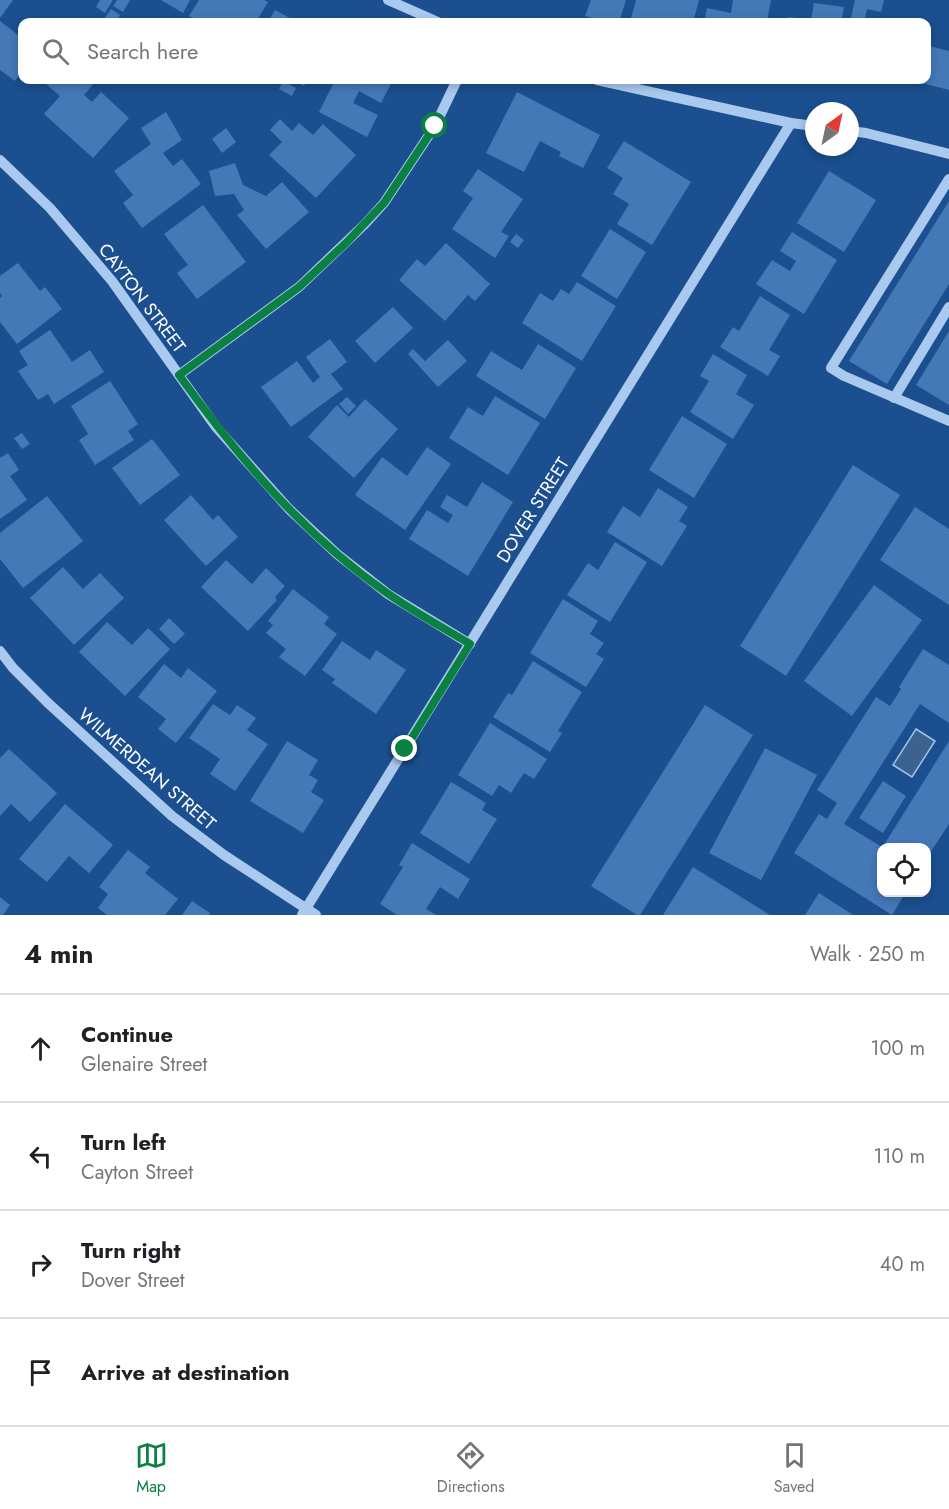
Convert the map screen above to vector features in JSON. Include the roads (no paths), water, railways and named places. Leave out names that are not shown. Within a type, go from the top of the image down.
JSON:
[{"type":"street","points":[[388,0],[429,18]]},
{"type":"street","points":[[179,375],[299,287],[365,224],[384,203],[430,134],[455,84]]},
{"type":"street","points":[[615,84],[805,125]]},
{"type":"street","name":"DOVER STREET","points":[[304,912],[791,123]]},
{"type":"street","points":[[859,132],[949,154]]},
{"type":"street","name":"CAYTON STREET","points":[[0,160],[50,208],[112,281],[216,427],[289,509],[337,554],[388,594],[470,644]]},
{"type":"street","points":[[949,179],[831,368],[949,421]]},
{"type":"street","points":[[894,398],[949,307]]},
{"type":"street","name":"WILMERDEAN STREET","points":[[0,651],[48,703],[172,816],[304,912],[316,915]]},
{"type":"water","points":[[916,729],[935,741],[912,777],[893,765]]}]
